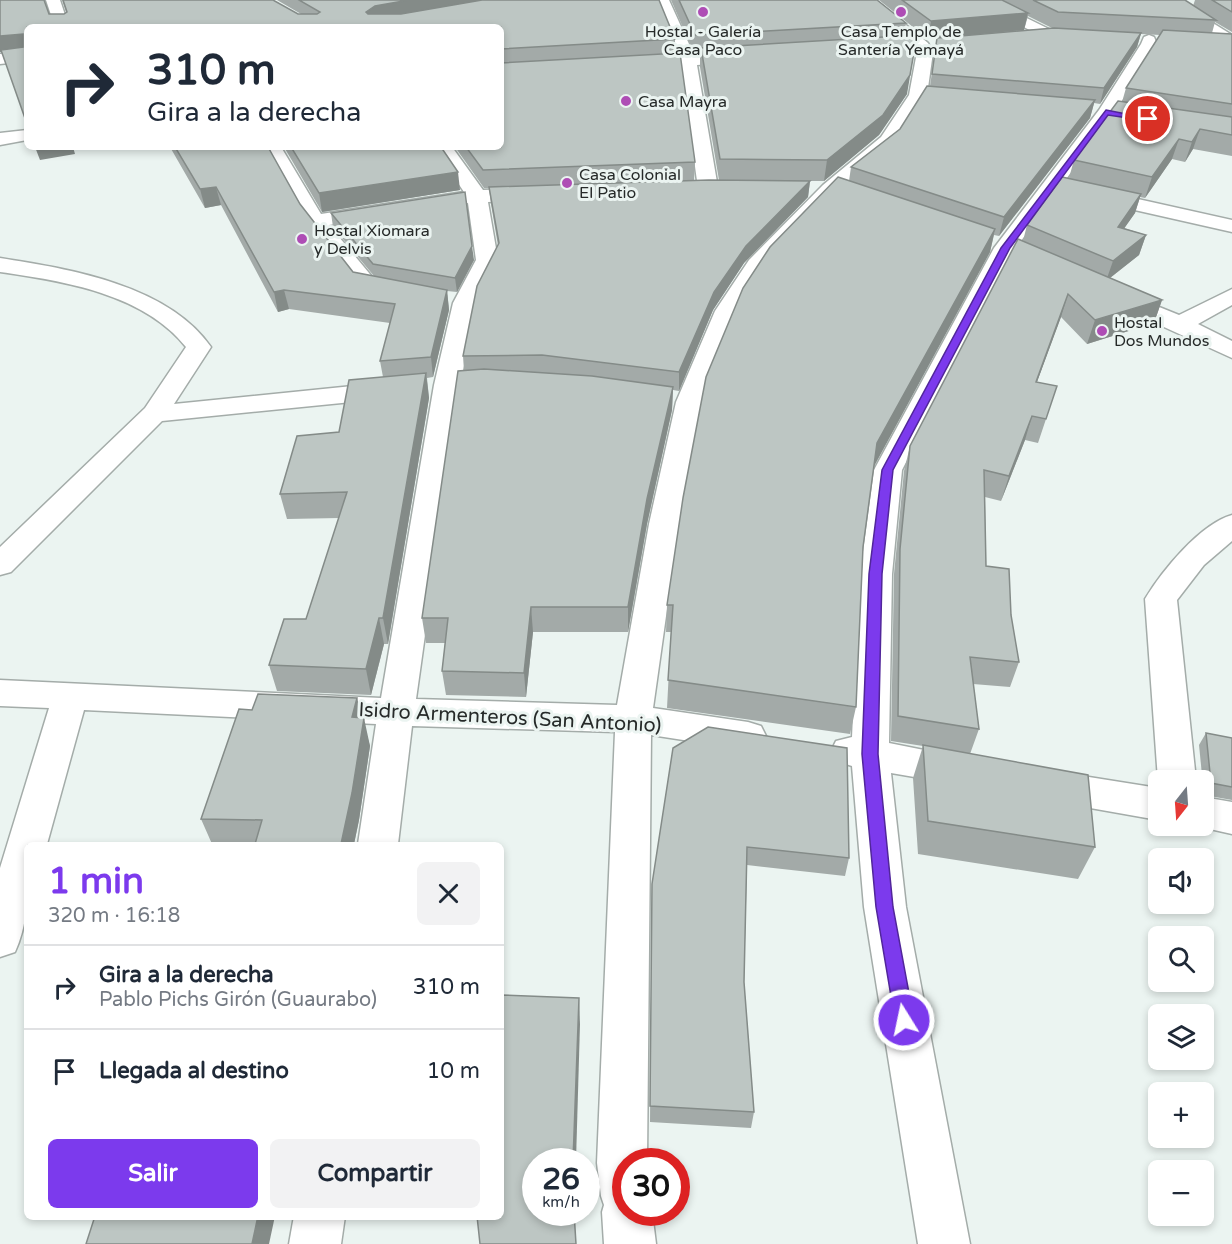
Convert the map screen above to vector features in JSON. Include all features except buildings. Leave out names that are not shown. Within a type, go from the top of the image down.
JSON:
[{"type":"street","points":[[53,0],[61,24]]},
{"type":"street","points":[[662,0],[688,61],[708,188]]},
{"type":"street","points":[[622,1148],[633,719],[664,524],[678,400],[733,302],[757,265],[841,193],[888,141],[924,96],[925,52],[881,10],[865,0]]},
{"type":"street","points":[[979,0],[1050,35]]},
{"type":"street","points":[[1168,1],[1191,2]]},
{"type":"street","points":[[1168,1],[1232,44]]},
{"type":"street","points":[[1016,38],[1070,35]]},
{"type":"street","points":[[944,1244],[885,907],[870,754],[876,574],[888,470],[1005,248],[1106,113],[1149,44],[1149,40]]},
{"type":"street","points":[[1208,44],[1232,44]]},
{"type":"street","points":[[0,59],[24,56]]},
{"type":"street","points":[[618,65],[759,57]]},
{"type":"street","points":[[0,139],[24,135]]},
{"type":"street","points":[[274,150],[315,221],[366,285],[410,293]]},
{"type":"street","points":[[378,842],[396,712],[428,387],[454,301],[488,260],[477,196],[445,150]]},
{"type":"street","points":[[1053,186],[1232,226]]},
{"type":"street","points":[[685,189],[730,188]]},
{"type":"street","points":[[797,189],[841,193]]},
{"type":"street","points":[[315,221],[477,196],[558,193]]},
{"type":"street","points":[[0,266],[78,279],[130,299],[175,321],[199,347],[154,414],[0,565]]},
{"type":"street","points":[[1104,291],[1180,324],[1232,351]]},
{"type":"street","points":[[1180,324],[1232,296]]},
{"type":"street","points":[[154,414],[476,383]]},
{"type":"street","points":[[1177,770],[1161,599],[1194,558],[1232,525]]},
{"type":"street","name":"Isidro Armenteros (San Antonio)","points":[[0,693],[396,712],[633,719],[775,740]]},
{"type":"street","points":[[28,842],[70,696]]},
{"type":"street","points":[[811,745],[1148,802]]},
{"type":"street","points":[[1214,815],[1232,818]]},
{"type":"street","points":[[0,938],[24,855]]},
{"type":"street","points":[[315,1244],[319,1220]]},
{"type":"street","points":[[628,1226],[630,1244]]},
{"type":"place","name":"Hostal - Galería Casa Paco","points":[[703,12]]},
{"type":"place","name":"Casa Templo de Santería Yemayá","points":[[901,12]]},
{"type":"place","name":"Casa Mayra","points":[[626,101]]},
{"type":"place","name":"Casa Colonial El Patio","points":[[567,183]]},
{"type":"place","name":"Hostal Xiomara y Delvis","points":[[302,239]]},
{"type":"place","name":"Hostal Dos Mundos","points":[[1102,331]]},
{"type":"route","points":[[904,1020],[885,907],[870,754],[876,574],[888,470],[1005,248],[1106,112],[1148,119]]}]
